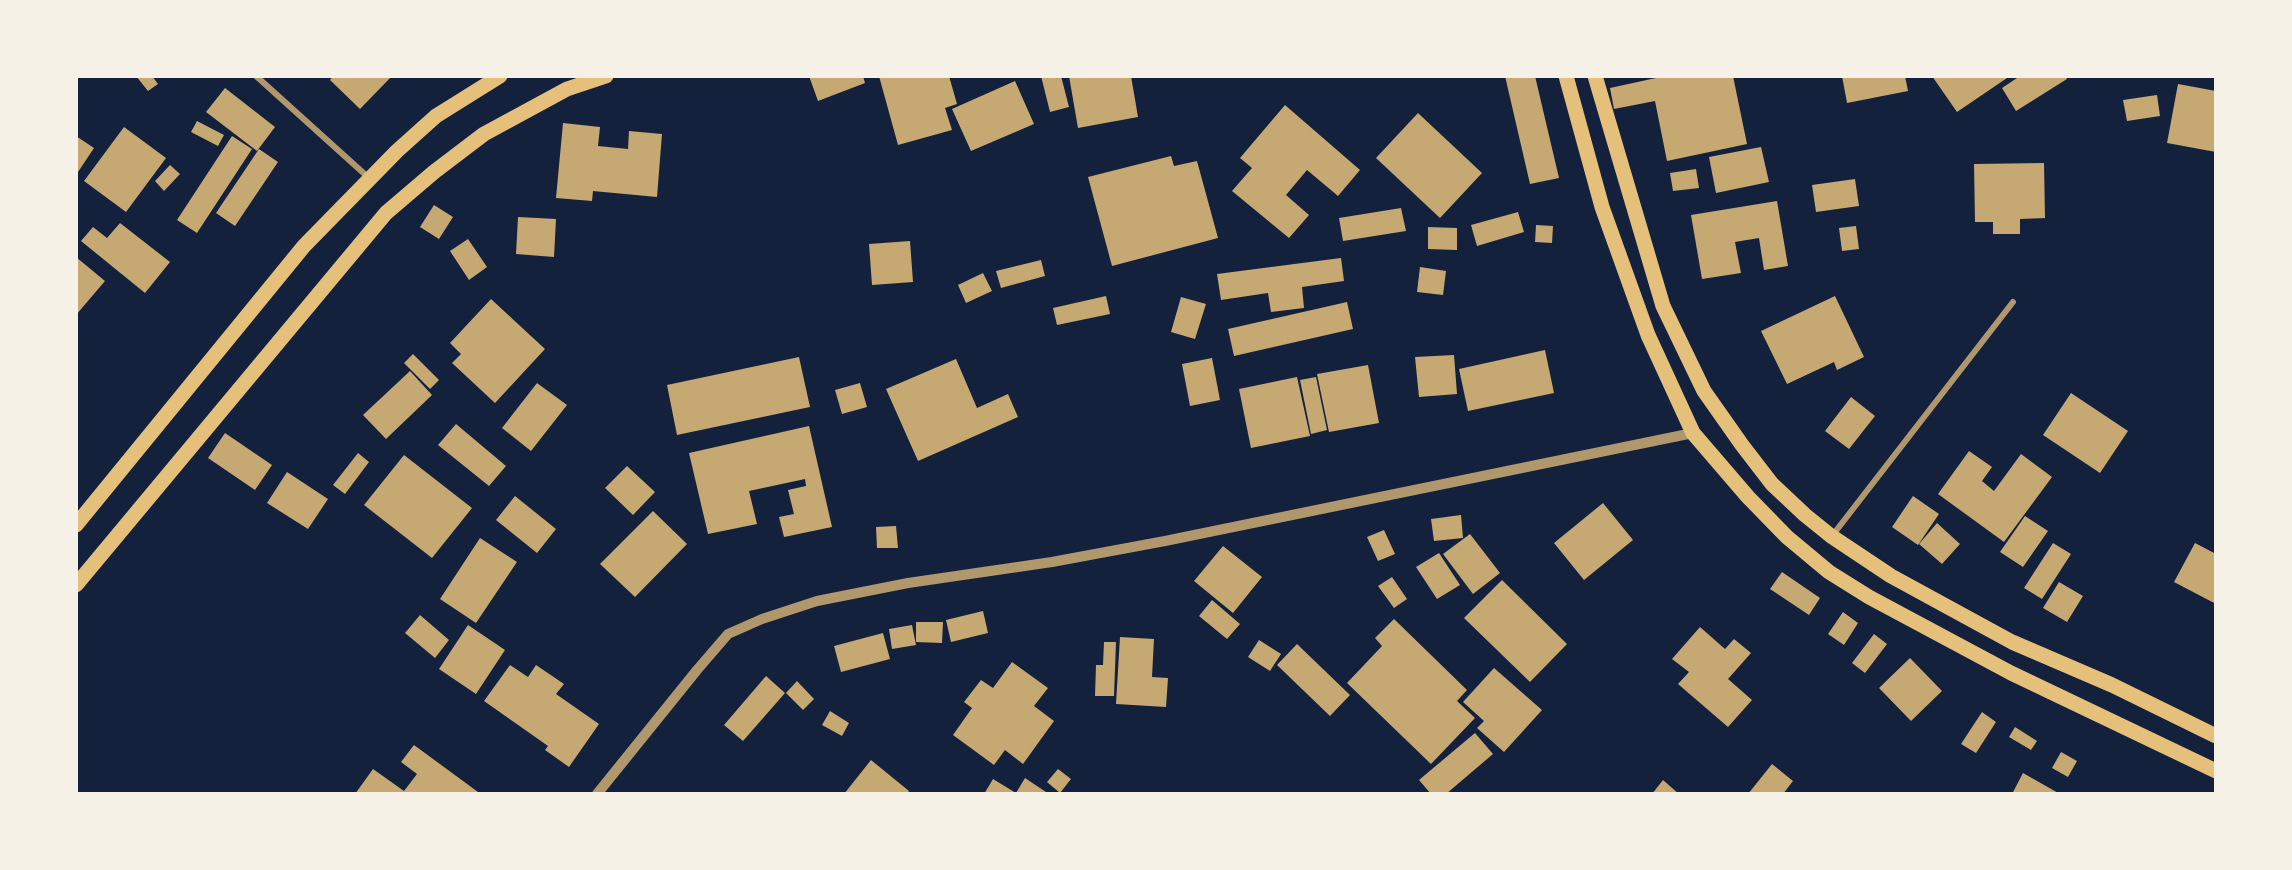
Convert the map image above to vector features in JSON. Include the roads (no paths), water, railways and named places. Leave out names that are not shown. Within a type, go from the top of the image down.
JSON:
[{"type":"main road","points":[[76,525],[304,246],[369,178],[436,116],[500,76]]},
{"type":"main road","points":[[76,585],[386,213],[484,134],[567,89],[606,76]]},
{"type":"main road","points":[[1566,76],[1602,207],[1648,335],[1694,433],[1764,513],[1787,537],[1829,572],[1869,597],[2011,673],[2216,771]]},
{"type":"main road","points":[[1595,76],[1663,306],[1704,392],[1773,483],[1805,515],[1831,536],[1891,576],[2012,642],[2112,684],[2216,736]]},
{"type":"street","points":[[256,76],[369,178]]},
{"type":"street","points":[[1831,536],[2013,302]]},
{"type":"street","points":[[597,794],[728,634],[762,619],[806,605],[908,583],[1052,562],[1165,541],[1694,433]]}]
